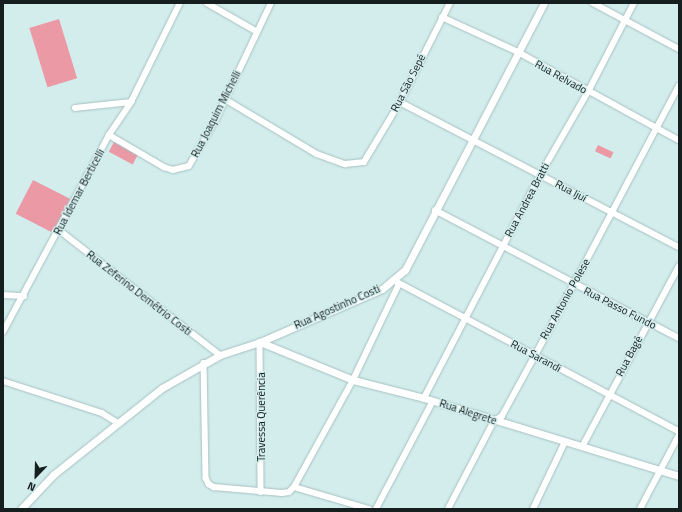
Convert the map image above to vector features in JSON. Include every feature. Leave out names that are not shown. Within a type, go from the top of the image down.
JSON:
[{"type":"street","name":"Rua Idemar Berticelli","points":[[3,332],[24,296],[109,135],[131,102],[180,3]]},
{"type":"street","points":[[207,3],[256,31]]},
{"type":"street","name":"Rua Joaquim Michelli","points":[[109,135],[164,167],[173,170],[189,166],[225,99],[256,31],[271,3]]},
{"type":"street","name":"Rua São Sepé","points":[[225,99],[317,154],[345,164],[364,162],[400,102],[450,3]]},
{"type":"street","name":"Rua Agostinho Costi","points":[[21,509],[53,475],[162,388],[220,355],[260,342],[396,282],[405,270],[544,3]]},
{"type":"street","points":[[593,3],[679,49]]},
{"type":"street","name":"Rua Andrea Bratti","points":[[424,398],[502,246],[540,175],[588,92],[634,3]]},
{"type":"street","name":"Rua Relvado","points":[[442,17],[518,52],[588,92],[679,140]]},
{"type":"street","name":"Rua Antonio Polese","points":[[448,509],[494,421],[502,416],[679,86]]},
{"type":"street","points":[[75,108],[131,102]]},
{"type":"street","name":"Rua Ijuí","points":[[400,102],[472,141],[679,247]]},
{"type":"street","name":"Rua Passo Fundo","points":[[435,210],[679,338]]},
{"type":"street","name":"Rua Zeferino Demétrio Costi","points":[[59,230],[220,355]]},
{"type":"street","name":"Rua Bagé","points":[[582,447],[609,394],[679,266]]},
{"type":"street","points":[[204,363],[206,478],[209,484],[214,487],[282,493],[294,487],[353,380],[396,282]]},
{"type":"street","name":"Rua Sarandi","points":[[396,282],[679,431]]},
{"type":"street","points":[[3,295],[24,296]]},
{"type":"street","name":"Rua Alegrete","points":[[260,342],[353,380],[424,398],[494,421],[679,476]]},
{"type":"street","name":"Travessa Querência","points":[[260,342],[261,492]]},
{"type":"street","points":[[3,381],[102,413],[118,423]]},
{"type":"street","points":[[376,509],[433,401]]},
{"type":"street","points":[[640,509],[679,435]]},
{"type":"street","points":[[533,509],[565,442]]},
{"type":"street","points":[[294,487],[369,509]]},
{"type":"shaded area","points":[[59,19],[77,78],[47,87],[29,28]]},
{"type":"shaded area","points":[[114,142],[138,155],[133,164],[109,152]]},
{"type":"shaded area","points":[[598,145],[613,152],[610,159],[595,151]]},
{"type":"shaded area","points":[[33,180],[70,199],[53,233],[16,214]]}]
